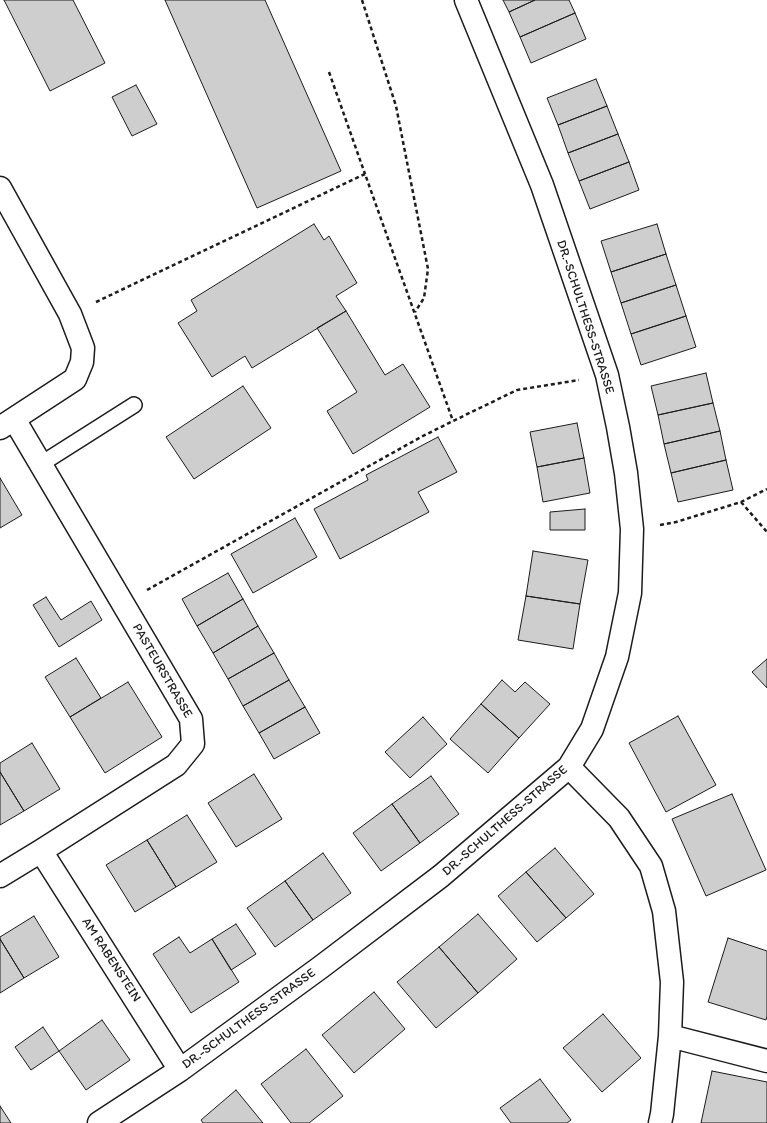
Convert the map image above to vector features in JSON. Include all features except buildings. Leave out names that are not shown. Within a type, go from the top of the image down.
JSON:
[{"type":"street","name":"DR.-SCHULTHESS-STRASSE","points":[[99,1123],[180,1070],[321,967],[441,876],[569,768],[592,729],[617,657],[630,593],[632,529],[626,473],[607,375],[542,185],[466,0]]},
{"type":"street","points":[[0,188],[70,314],[84,348],[82,362],[75,379],[7,424]]},
{"type":"street","name":"PASTEURSTRASSE","points":[[0,876],[176,765],[193,744],[191,719],[41,464],[7,424]]},
{"type":"street","points":[[569,768],[620,818],[652,866],[664,911],[672,982],[670,1036],[660,1123]]},
{"type":"street","name":"AM RABENSTEIN","points":[[41,851],[180,1070]]},
{"type":"street","points":[[670,1036],[767,1061]]},
{"type":"lane","points":[[41,464],[134,405]]},
{"type":"path","points":[[362,0],[396,106],[428,269],[424,298],[415,312]]},
{"type":"path","points":[[329,72],[453,421]]},
{"type":"path","points":[[70,314],[365,174]]},
{"type":"path","points":[[123,603],[421,437],[517,390],[607,375]]},
{"type":"path","points":[[632,529],[676,522],[741,502],[767,489]]},
{"type":"path","points":[[741,502],[767,532]]}]
